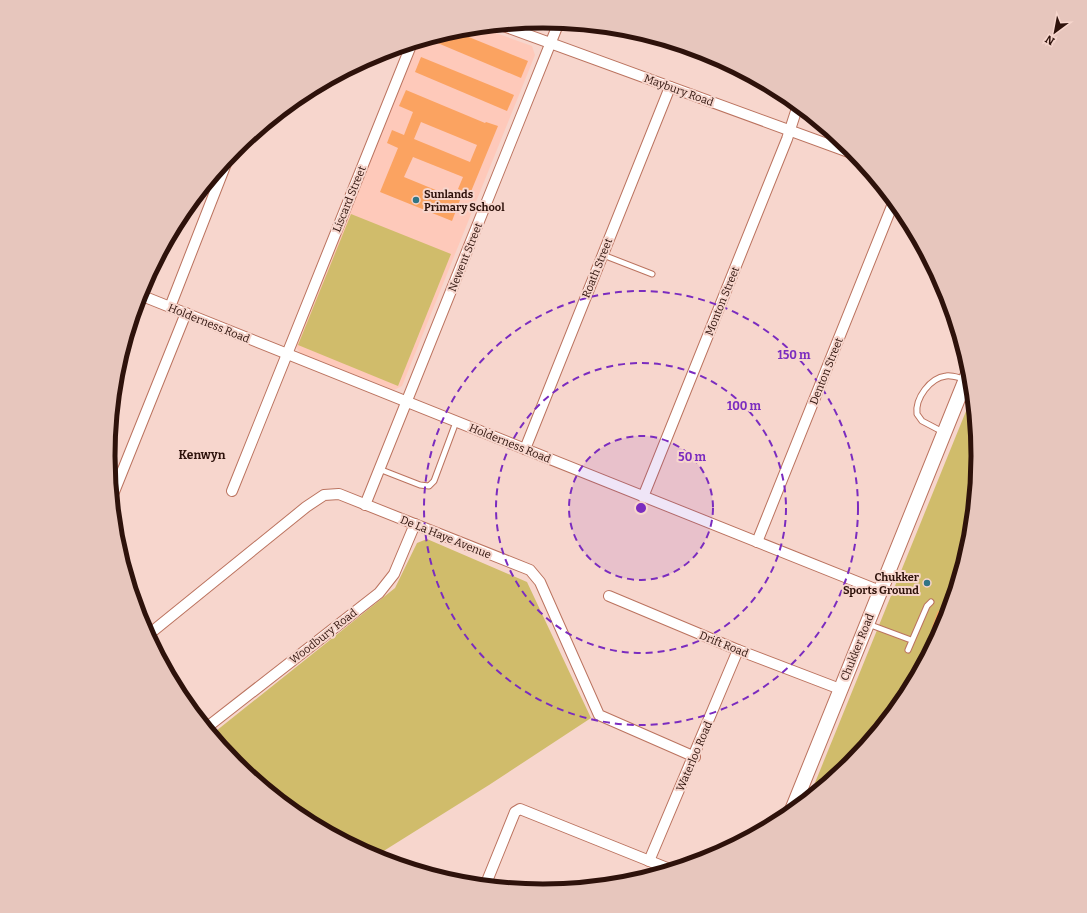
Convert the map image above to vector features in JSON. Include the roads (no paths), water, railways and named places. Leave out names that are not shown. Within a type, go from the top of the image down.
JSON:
[{"type":"street","name":"Newent Street","points":[[365,505],[557,28]]},
{"type":"street","name":"Maybury Road","points":[[513,29],[841,149]]},
{"type":"street","name":"Liscard Street","points":[[232,491],[409,50]]},
{"type":"street","name":"Roath Street","points":[[525,449],[670,87]]},
{"type":"street","name":"Monton Street","points":[[643,497],[796,111]]},
{"type":"street","points":[[170,307],[223,172]]},
{"type":"street","name":"Denton Street","points":[[757,542],[892,207]]},
{"type":"street","name":"Holderness Road","points":[[146,298],[286,355],[880,591]]},
{"type":"street","points":[[116,487],[186,313]]},
{"type":"street","name":"Chukker Road","points":[[794,804],[965,381]]},
{"type":"street","name":"De La Haye Avenue","points":[[153,631],[316,500],[324,496],[339,494],[533,573],[540,582],[599,715],[695,757]]},
{"type":"street","name":"Woodbury Road","points":[[210,725],[379,593],[394,574],[415,524]]},
{"type":"street","name":"Drift Road","points":[[609,596],[738,650],[840,689]]},
{"type":"street","name":"Waterloo Road","points":[[649,861],[695,757],[738,650]]},
{"type":"street","points":[[487,881],[515,812],[520,809],[664,867]]},
{"type":"lane","points":[[603,255],[652,274]]},
{"type":"lane","points":[[944,433],[922,421],[917,414],[922,394],[930,383],[940,378],[964,374]]},
{"type":"lane","points":[[379,469],[420,486],[429,486],[434,481],[456,422]]},
{"type":"lane","points":[[908,650],[931,602]]},
{"type":"lane","points":[[867,624],[912,640]]},
{"type":"place","name":"Sunlands Primary School","points":[[416,200]]},
{"type":"place","name":"Chukker Sports Ground","points":[[927,583]]},
{"type":"district","name":"Kenwyn","points":[[202,455]]}]
